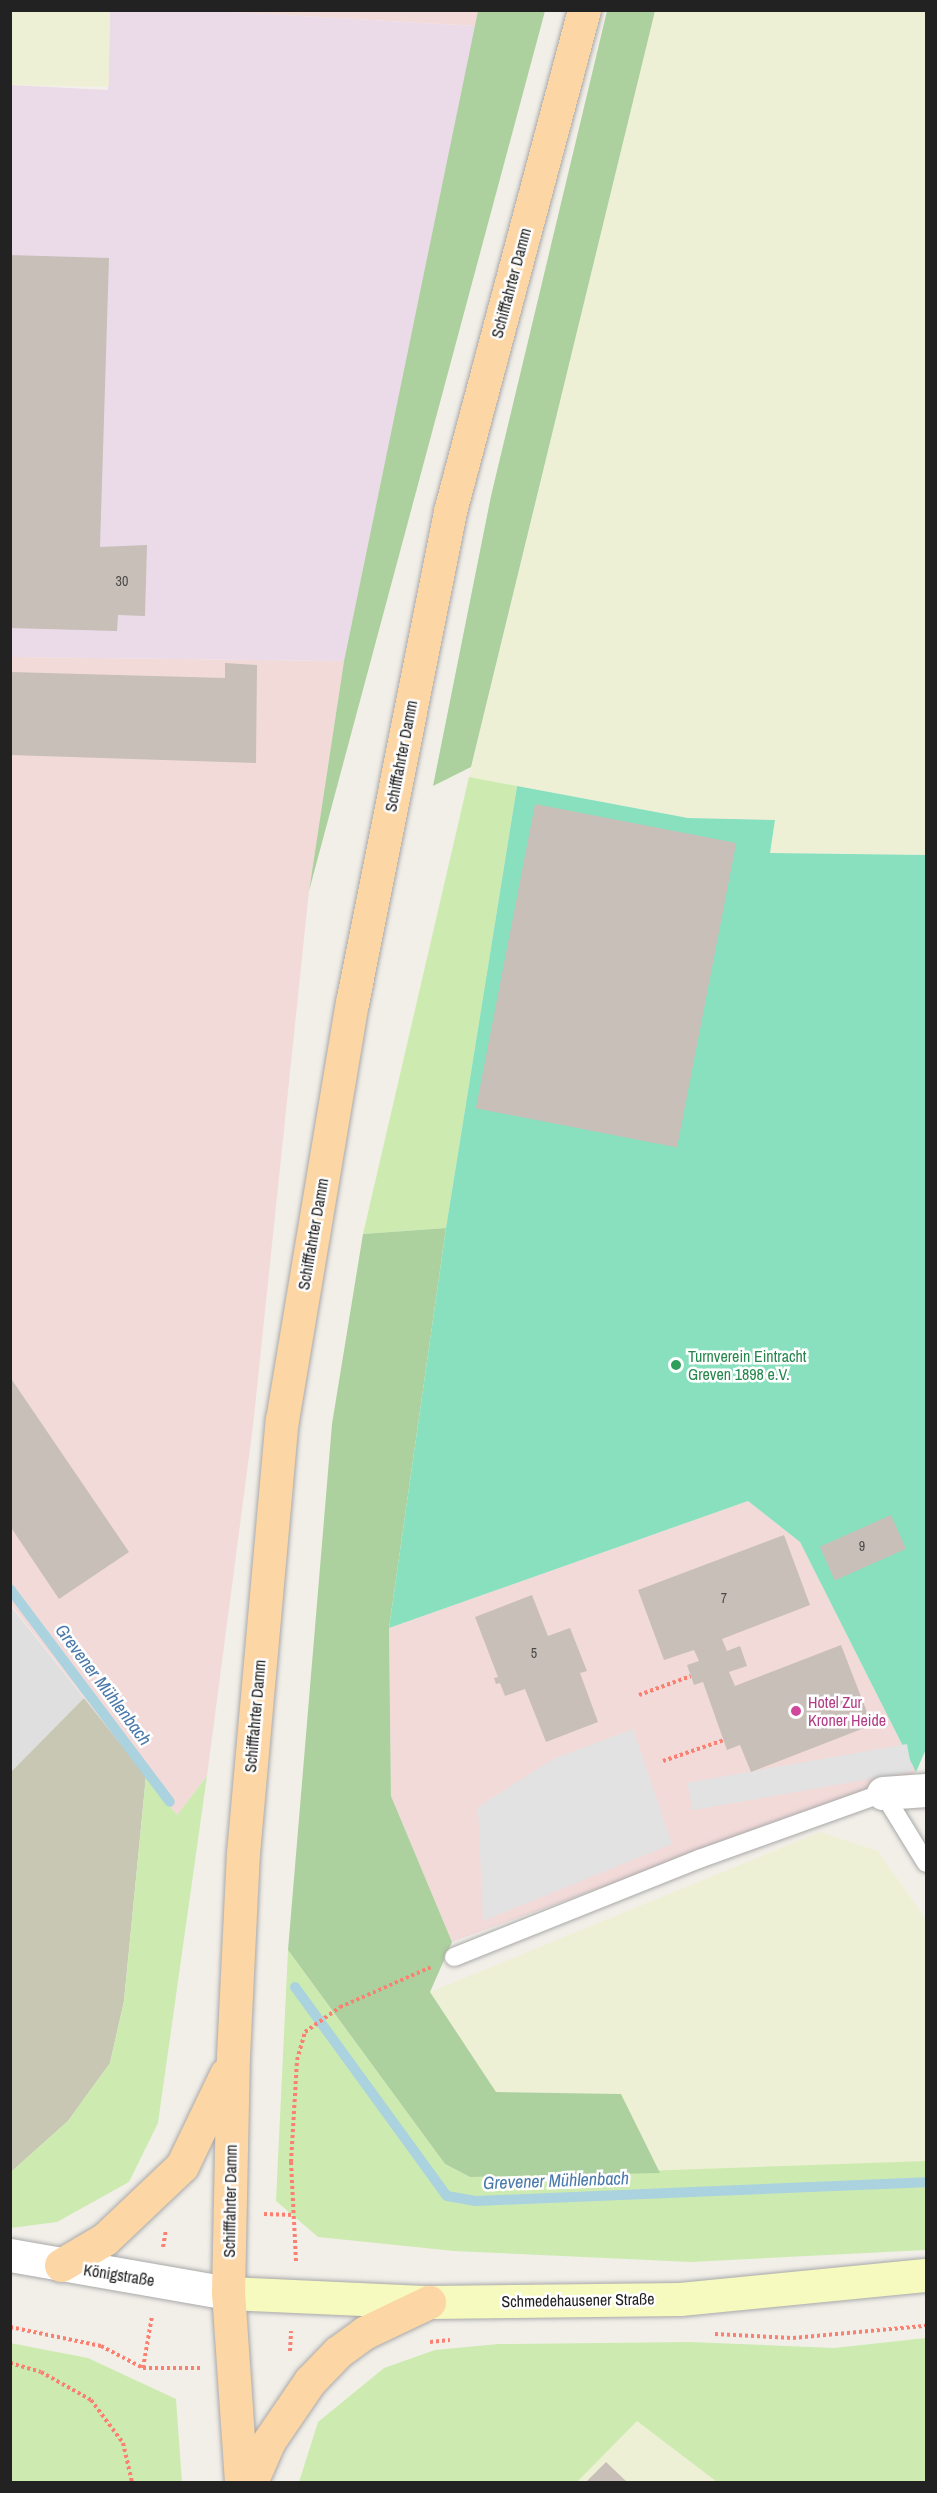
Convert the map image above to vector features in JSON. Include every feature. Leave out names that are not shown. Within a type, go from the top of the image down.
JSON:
[{"type":"main road","name":"Schifffahrter Damm","points":[[241,2482],[228,2293],[233,2056],[243,1853],[282,1420],[352,1003],[450,511],[584,10]]},
{"type":"main road","points":[[61,2265],[105,2239],[182,2166],[215,2104],[233,2056]]},
{"type":"main road","name":"Schmedehausener Straße","points":[[228,2293],[429,2302],[680,2299],[927,2275]]},
{"type":"main road","points":[[251,2482],[269,2441],[310,2381],[338,2352],[366,2332],[429,2302]]},
{"type":"street","points":[[884,1793],[927,1790]]},
{"type":"street","name":"Königstraße","points":[[10,2255],[228,2293]]},
{"type":"lane","points":[[454,1957],[699,1859],[884,1793],[927,1863]]},
{"type":"path","points":[[639,1695],[691,1676]]},
{"type":"path","points":[[663,1761],[724,1740]]},
{"type":"path","points":[[294,2215],[291,2162],[297,2060],[305,2032],[340,2007],[454,1957]]},
{"type":"path","points":[[711,2333],[793,2338],[927,2326]]},
{"type":"path","points":[[10,2327],[101,2346],[143,2368]]},
{"type":"path","points":[[421,2343],[456,2339]]},
{"type":"path","points":[[10,2364],[41,2372],[91,2400],[123,2443],[132,2482]]},
{"type":"shaded area","points":[[11,10],[110,12],[109,87],[10,85]]},
{"type":"shaded area","points":[[110,11],[213,11],[476,26],[344,661],[11,657],[11,85],[108,90]]},
{"type":"shaded area","points":[[213,11],[478,11],[476,26]]},
{"type":"shaded area","points":[[655,11],[926,11],[926,855],[770,853],[775,820],[688,818],[469,777]]},
{"type":"shaded area","points":[[11,657],[344,661],[309,891],[253,1426],[207,1776],[177,1815],[11,1605]]},
{"type":"shaded area","points":[[748,1501],[800,1542],[916,1772],[452,1942],[391,1796],[389,1628]]},
{"type":"shaded area","points":[[10,1605],[84,1698],[11,1772],[10,1772]]},
{"type":"shaded area","points":[[84,1698],[146,1776],[124,2001],[110,2063],[68,2121],[11,2172],[11,1772]]},
{"type":"shaded area","points":[[633,1729],[672,1844],[483,1921],[478,1807],[553,1759]]},
{"type":"shaded area","points":[[907,1744],[912,1772],[692,1810],[687,1783]]},
{"type":"shaded area","points":[[820,1832],[878,1851],[926,1920],[926,2161],[660,2173],[620,2094],[496,2092],[430,1992]]},
{"type":"shaded area","points":[[637,2420],[717,2482],[577,2482]]},
{"type":"green space","points":[[478,11],[545,11],[309,891],[344,661]]},
{"type":"green space","points":[[607,11],[655,11],[471,767],[433,786],[491,496]]},
{"type":"green space","points":[[469,777],[517,786],[446,1228],[363,1234]]},
{"type":"green space","name":"Turnverein Eintracht Greven 1898 e.V.","points":[[517,786],[688,818],[775,820],[770,853],[926,855],[926,1749],[916,1772],[800,1542],[748,1501],[389,1628],[446,1228]]},
{"type":"green space","points":[[446,1228],[389,1628],[391,1796],[452,1942],[430,1992],[496,2092],[621,2094],[660,2173],[470,2177],[445,2164],[288,1950],[332,1424],[363,1234]]},
{"type":"green space","points":[[146,1776],[177,1815],[207,1776],[158,2123],[129,2182],[57,2222],[11,2228],[11,2172],[68,2121],[110,2063],[124,2001]]},
{"type":"green space","points":[[288,1950],[445,2164],[470,2177],[926,2161],[926,2250],[691,2262],[454,2251],[318,2237],[276,2201]]},
{"type":"green space","points":[[926,2338],[926,2482],[717,2482],[637,2421],[577,2482],[299,2482],[318,2422],[384,2368],[435,2350],[499,2344],[690,2342],[834,2348]]},
{"type":"green space","points":[[10,2343],[88,2358],[176,2399],[182,2482],[11,2482]]},
{"type":"building","points":[[10,255],[109,258],[100,547],[147,545],[145,616],[118,615],[117,631],[10,628]]},
{"type":"building","points":[[225,663],[257,665],[256,763],[10,755],[10,672],[225,678]]},
{"type":"building","points":[[535,804],[736,843],[677,1147],[476,1108]]},
{"type":"building","points":[[10,1377],[129,1552],[59,1599],[10,1526]]},
{"type":"building","points":[[891,1515],[906,1549],[835,1581],[820,1547]]},
{"type":"building","points":[[784,1535],[810,1605],[722,1639],[727,1651],[740,1646],[747,1666],[729,1672],[735,1686],[841,1645],[872,1725],[751,1772],[740,1745],[727,1750],[703,1682],[694,1685],[687,1665],[699,1661],[694,1650],[664,1660],[638,1590]]},
{"type":"building","points":[[532,1595],[548,1636],[570,1628],[587,1671],[580,1673],[598,1722],[546,1742],[525,1689],[505,1696],[500,1683],[496,1684],[494,1678],[498,1677],[475,1617]]},
{"type":"building","points":[[606,2462],[627,2482],[586,2482]]},
{"type":"waterway","name":"Grevener Mühlenbach","points":[[10,1589],[170,1802]]},
{"type":"waterway","name":"Grevener Mühlenbach","points":[[295,1987],[447,2196],[476,2201],[926,2182]]},
{"type":"place","name":"Turnverein Eintracht Greven 1898 e.V.","points":[[676,1365]]},
{"type":"place","name":"Hotel Zur Kroner Heide","points":[[796,1711]]}]
